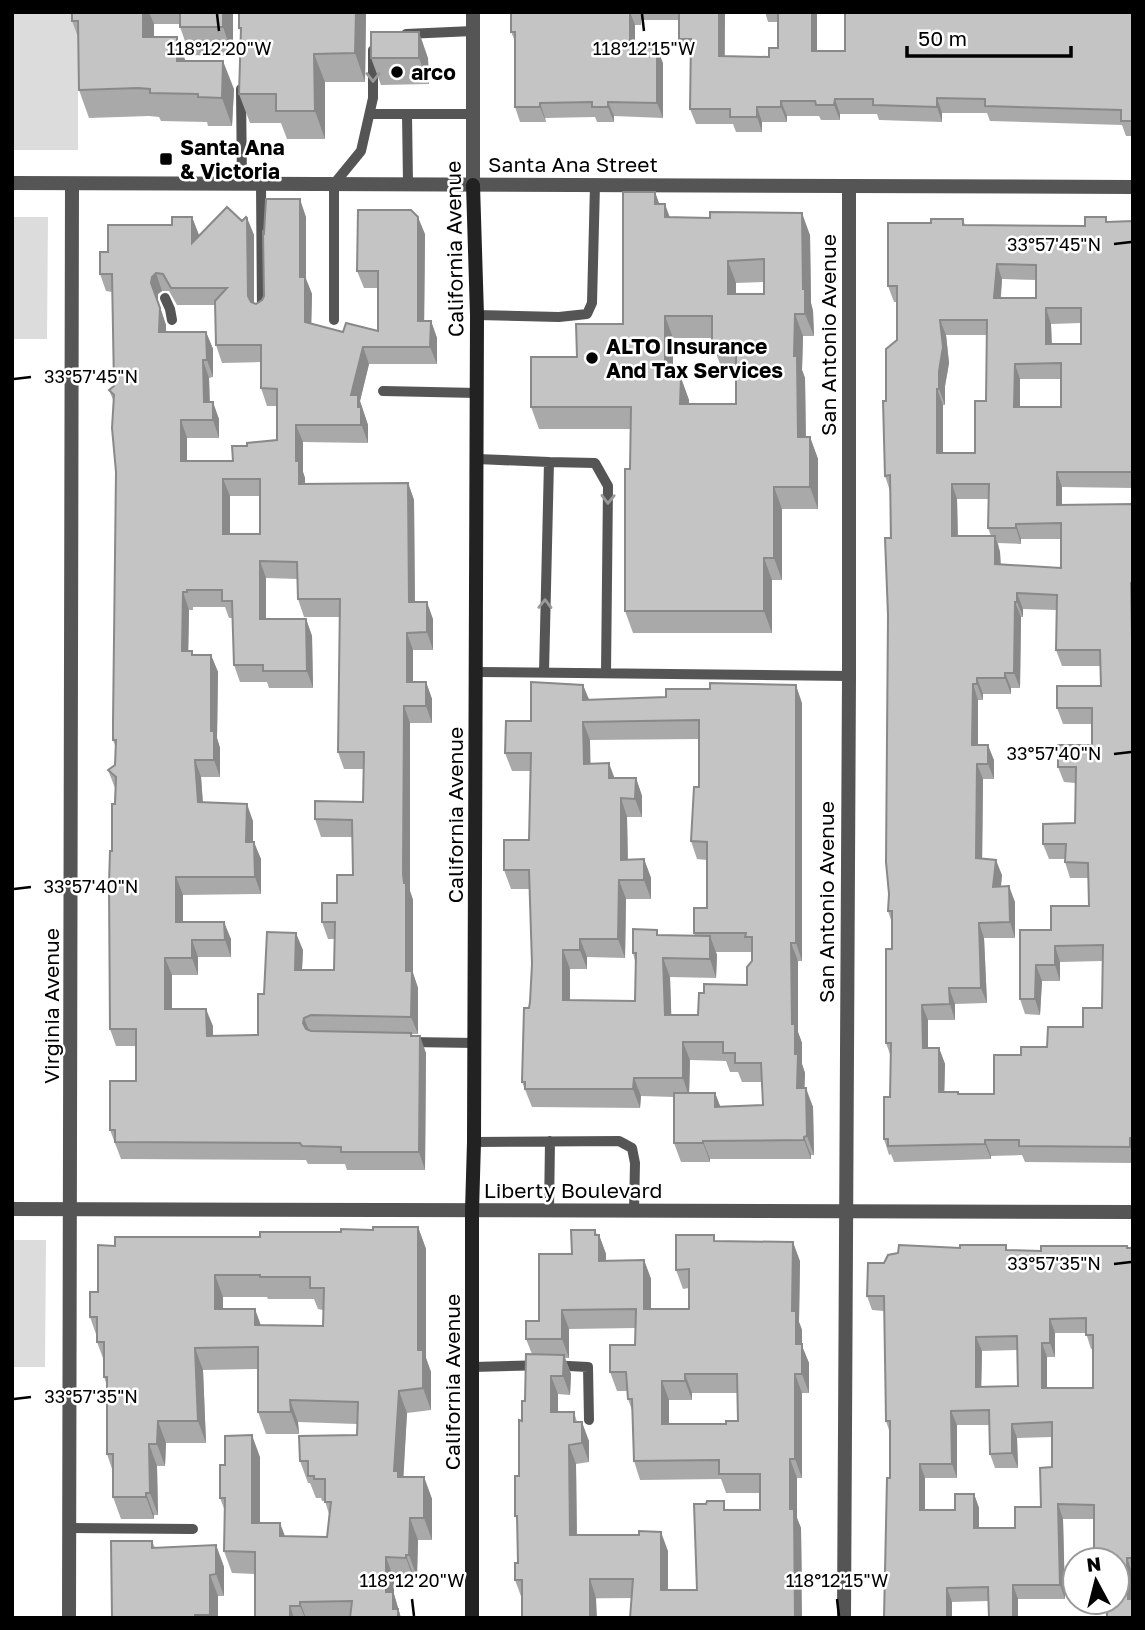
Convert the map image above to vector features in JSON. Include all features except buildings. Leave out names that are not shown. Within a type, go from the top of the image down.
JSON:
[{"type":"main road","name":"California Avenue","points":[[472,1618],[472,1211],[477,672],[477,315],[473,185]]},
{"type":"street","name":"California Avenue","points":[[473,12],[473,185]]},
{"type":"street","name":"Santa Ana Street","points":[[12,183],[1133,187]]},
{"type":"street","name":"Virginia Avenue","points":[[69,1618],[72,184]]},
{"type":"street","name":"San Antonio Avenue","points":[[844,1618],[849,186]]},
{"type":"street","name":"Liberty Boulevard","points":[[12,1209],[1133,1212]]},
{"type":"lane","points":[[398,34],[473,30]]},
{"type":"lane","points":[[334,320],[334,184],[361,151],[373,98],[373,35]]},
{"type":"lane","points":[[242,82],[242,185]]},
{"type":"lane","points":[[370,114],[473,114]]},
{"type":"lane","points":[[407,114],[408,184]]},
{"type":"lane","points":[[261,185],[262,313]]},
{"type":"lane","points":[[477,315],[559,317],[587,313],[592,303],[595,185]]},
{"type":"lane","points":[[165,298],[172,320]]},
{"type":"lane","points":[[383,391],[477,393]]},
{"type":"lane","points":[[477,460],[595,463],[608,486],[606,673]]},
{"type":"lane","points":[[544,672],[549,463]]},
{"type":"lane","points":[[477,672],[849,676]]},
{"type":"lane","points":[[396,1042],[475,1044]]},
{"type":"lane","points":[[474,1142],[619,1141],[632,1148],[635,1163],[634,1211]]},
{"type":"lane","points":[[549,1211],[550,1142]]},
{"type":"lane","points":[[473,1367],[588,1367],[589,1420]]},
{"type":"lane","points":[[69,1528],[193,1529]]},
{"type":"shaded area","points":[[12,12],[78,12],[78,150],[12,150]]},
{"type":"shaded area","points":[[12,217],[48,217],[47,339],[12,339]]},
{"type":"shaded area","points":[[12,1240],[46,1240],[45,1367],[12,1367]]},
{"type":"place","name":"arco","points":[[397,72]]},
{"type":"place","name":"Santa Ana & Victoria","points":[[166,159]]},
{"type":"place","name":"ALTO Insurance And Tax Services","points":[[592,358]]}]
